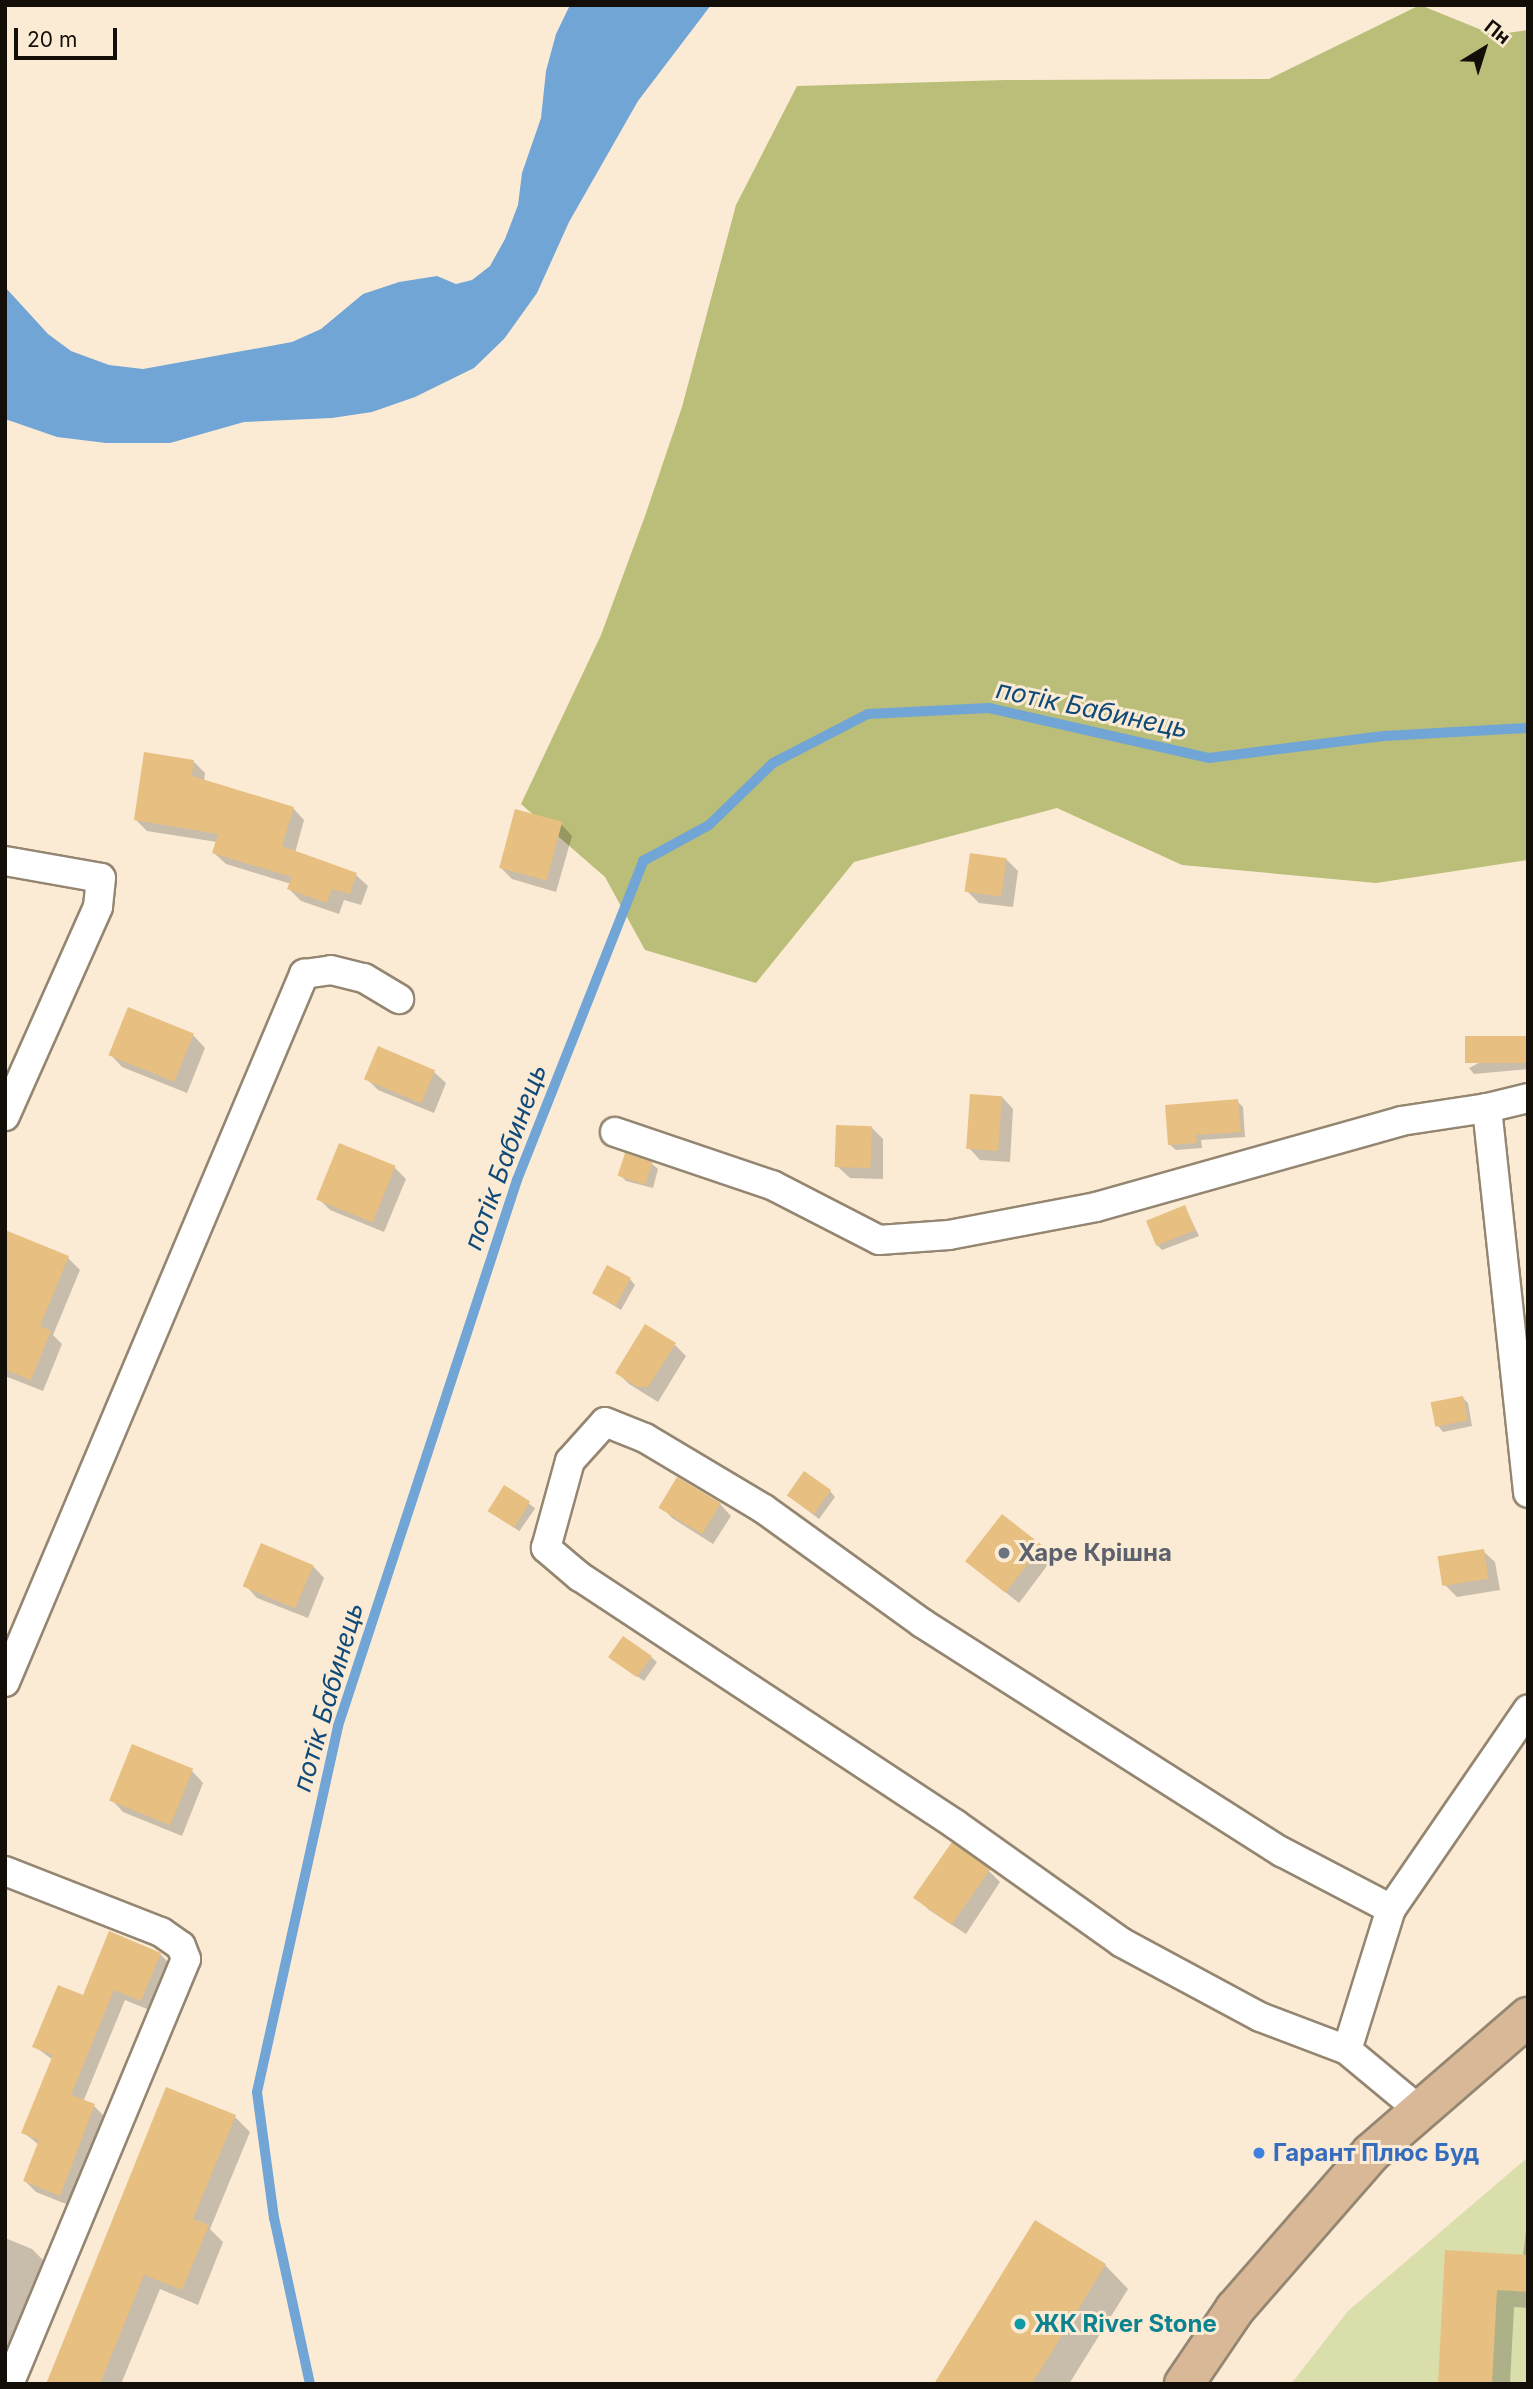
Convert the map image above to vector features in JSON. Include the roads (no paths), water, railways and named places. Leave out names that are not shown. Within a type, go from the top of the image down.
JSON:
[{"type":"main road","points":[[1184,2384],[1235,2309],[1371,2153],[1418,2109],[1528,2017]]},
{"type":"street","points":[[5,861],[101,878],[98,907],[5,1116]]},
{"type":"street","points":[[5,1682],[304,974],[331,970],[364,978],[399,999]]},
{"type":"street","points":[[615,1132],[772,1185],[879,1240],[949,1235],[1096,1207],[1401,1121],[1487,1108],[1528,1098]]},
{"type":"street","points":[[1487,1108],[1528,1493]]},
{"type":"street","points":[[1391,1909],[1270,1844],[922,1623],[764,1510],[645,1438],[605,1422],[570,1461],[546,1548],[580,1577],[955,1824],[1121,1942],[1260,2017],[1347,2050],[1418,2109]]},
{"type":"street","points":[[1347,2050],[1391,1909],[1528,1710]]},
{"type":"street","points":[[5,1871],[161,1932],[181,1946],[186,1959],[9,2384]]},
{"type":"water","points":[[570,5],[711,5],[638,101],[569,222],[537,293],[504,339],[474,368],[415,397],[372,412],[332,418],[244,422],[170,443],[106,443],[57,437],[5,419],[5,287],[48,334],[71,351],[109,365],[143,369],[292,342],[321,329],[363,294],[399,282],[437,276],[456,284],[472,280],[490,266],[505,239],[518,205],[522,173],[541,118],[546,71],[556,34]]},
{"type":"waterway","name":"потік Бабинець","points":[[310,2384],[274,2218],[257,2092],[338,1726],[517,1180],[643,861],[709,825],[773,763],[868,714],[989,708],[1209,758],[1384,736],[1528,728]]},
{"type":"place","name":"Харе Крішна","points":[[1004,1553]]},
{"type":"place","name":"Гарант Плюс Буд","points":[[1259,2153]]},
{"type":"place","name":"ЖК River Stone","points":[[1020,2324]]}]
